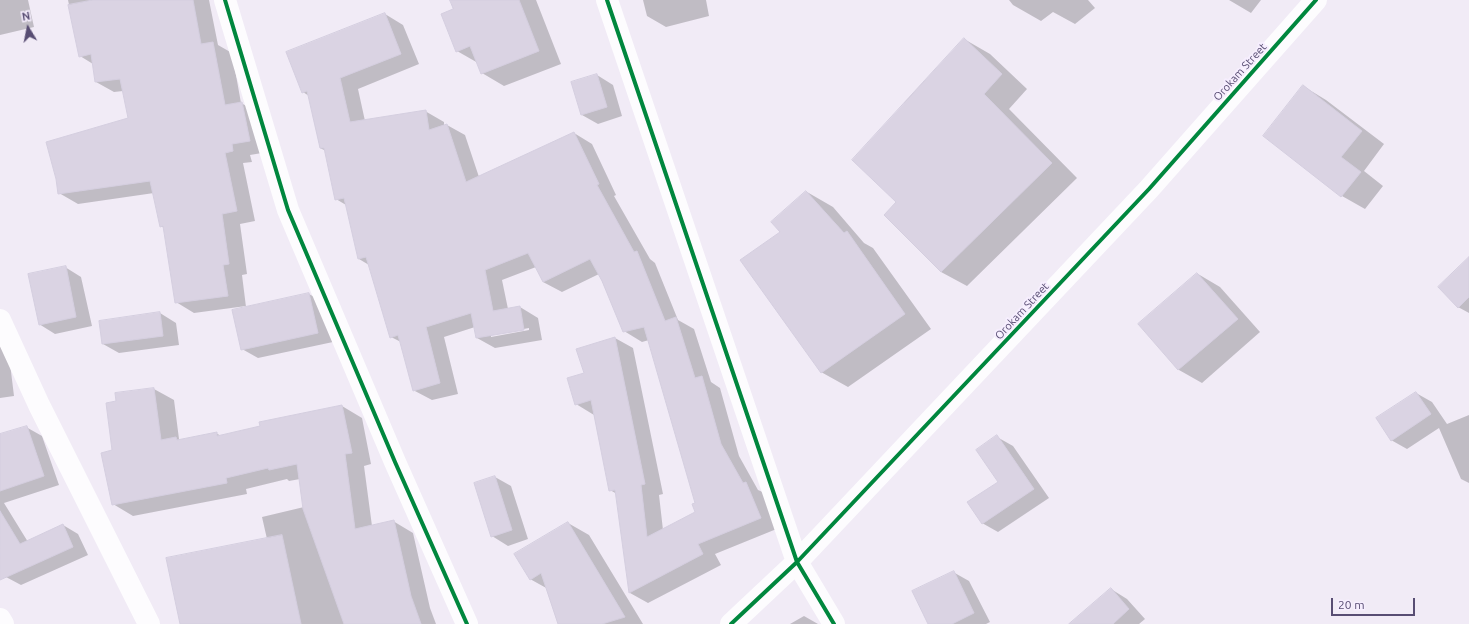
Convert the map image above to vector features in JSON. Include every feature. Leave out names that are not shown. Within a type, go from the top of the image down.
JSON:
[{"type":"street","points":[[224,0],[288,210],[395,462],[467,624]]},
{"type":"street","points":[[607,0],[798,562],[834,624]]},
{"type":"street","name":"Orokam Street","points":[[731,624],[798,562],[1149,189],[1316,0]]},
{"type":"street","points":[[0,320],[39,405],[149,624]]},
{"type":"street","points":[[0,619],[3,624]]},
{"type":"building","points":[[93,0],[193,0],[201,44],[213,42],[225,105],[242,102],[250,141],[232,144],[233,151],[225,153],[237,211],[222,214],[229,264],[223,265],[228,296],[175,303],[163,226],[160,227],[150,181],[58,194],[56,179],[46,142],[128,118],[120,79],[95,82],[91,54],[79,57],[68,5]]},
{"type":"building","points":[[450,0],[519,0],[539,51],[481,74],[470,46],[456,52],[441,14],[453,9]]},
{"type":"building","points":[[385,13],[401,54],[340,78],[350,122],[426,110],[429,130],[447,124],[466,182],[574,132],[599,184],[597,185],[634,252],[637,251],[665,321],[676,317],[695,378],[702,376],[721,444],[743,483],[746,482],[761,518],[698,544],[703,554],[629,593],[615,490],[609,491],[591,400],[575,405],[567,378],[584,373],[576,349],[615,337],[645,484],[641,485],[647,537],[695,512],[692,504],[695,503],[644,327],[623,332],[602,281],[590,259],[543,282],[528,253],[485,270],[493,311],[520,306],[524,330],[476,338],[471,313],[426,327],[440,383],[413,391],[398,335],[390,338],[366,257],[358,259],[344,198],[335,200],[324,148],[320,148],[307,91],[302,93],[286,52]]},
{"type":"building","points":[[964,38],[1002,74],[984,94],[1052,163],[941,272],[884,215],[896,202],[852,160]]},
{"type":"building","points":[[597,74],[607,107],[581,115],[571,82]]},
{"type":"building","points":[[1303,85],[1362,131],[1341,157],[1361,172],[1341,197],[1263,136]]},
{"type":"building","points":[[806,191],[844,233],[847,231],[905,314],[821,373],[740,260],[780,232],[771,222]]},
{"type":"building","points":[[1469,257],[1469,297],[1458,308],[1438,287]]},
{"type":"building","points":[[66,266],[76,317],[39,325],[28,274]]},
{"type":"building","points":[[1197,273],[1238,319],[1178,370],[1138,324]]},
{"type":"building","points":[[309,293],[318,333],[241,350],[232,310]]},
{"type":"building","points":[[160,312],[163,336],[102,344],[99,321]]},
{"type":"building","points":[[154,388],[161,440],[176,437],[177,440],[217,432],[217,436],[260,426],[259,422],[342,405],[352,453],[345,454],[355,529],[394,520],[411,596],[421,624],[344,624],[303,509],[297,464],[269,470],[268,468],[226,478],[227,483],[112,505],[101,453],[112,450],[106,403],[116,401],[115,393]]},
{"type":"building","points":[[1416,392],[1431,414],[1391,441],[1376,418]]},
{"type":"building","points":[[27,426],[44,476],[0,491],[0,434]]},
{"type":"building","points":[[997,435],[1034,489],[982,524],[967,502],[998,482],[976,450]]},
{"type":"building","points":[[495,476],[512,530],[491,537],[474,483]]},
{"type":"building","points":[[0,511],[20,544],[63,524],[73,547],[0,580]]},
{"type":"building","points":[[568,522],[625,617],[602,624],[558,624],[541,573],[530,580],[514,554]]},
{"type":"building","points":[[282,535],[301,624],[180,624],[166,558]]},
{"type":"building","points":[[954,571],[974,613],[952,624],[928,624],[912,591]]},
{"type":"building","points":[[1111,588],[1129,609],[1113,624],[1069,624]]},
{"type":"cycle path","points":[[225,0],[288,210],[395,462],[467,624]]},
{"type":"cycle path","points":[[607,0],[797,562],[834,624]]},
{"type":"cycle path","points":[[731,624],[797,562],[1149,189],[1316,0]]}]
